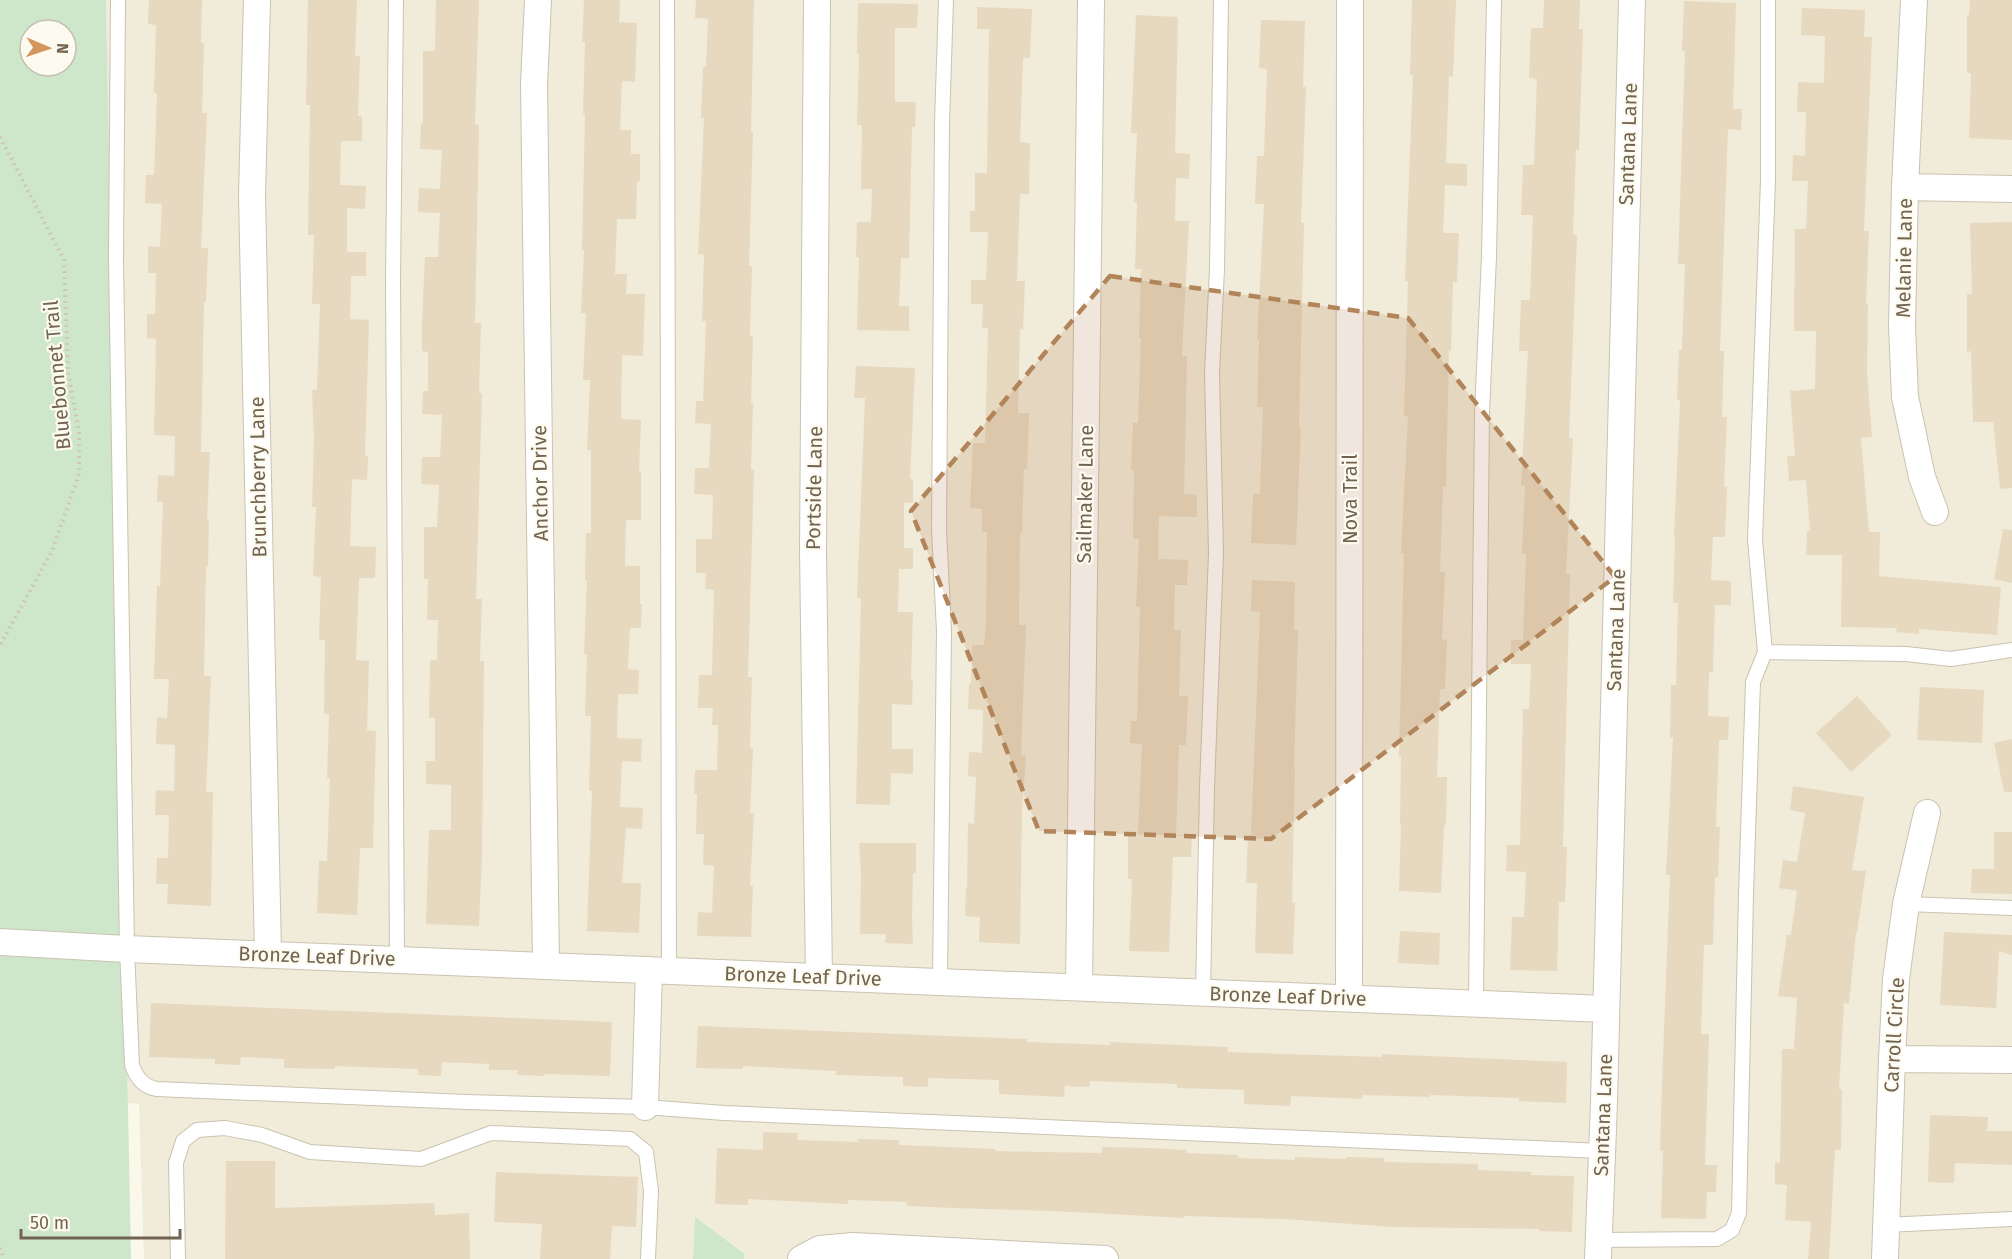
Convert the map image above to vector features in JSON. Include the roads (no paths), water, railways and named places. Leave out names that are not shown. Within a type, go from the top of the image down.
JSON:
[{"type":"street","name":"Brunchberry Lane","points":[[257,0],[252,195],[268,954]]},
{"type":"street","name":"Anchor Drive","points":[[538,0],[534,84],[546,966]]},
{"type":"street","name":"Portside Lane","points":[[817,0],[813,552],[819,977]]},
{"type":"street","name":"Sailmaker Lane","points":[[1079,987],[1090,0]]},
{"type":"street","name":"Nova Trail","points":[[1349,998],[1350,0]]},
{"type":"street","name":"Santana Lane","points":[[1598,1249],[1632,0]]},
{"type":"street","name":"Melanie Lane","points":[[1914,0],[1905,187],[1902,326],[1905,397],[1922,477],[1935,512]]},
{"type":"street","points":[[1905,187],[2012,189]]},
{"type":"street","name":"Carroll Circle","points":[[1885,1259],[1896,980],[1906,904],[1927,813]]},
{"type":"street","name":"Bronze Leaf Drive","points":[[0,942],[1606,1009]]},
{"type":"street","points":[[645,1107],[659,970]]},
{"type":"street","points":[[1892,1059],[2012,1060]]},
{"type":"street","points":[[801,1259],[820,1249],[853,1246],[907,1254],[1104,1259]]},
{"type":"lane","points":[[118,0],[116,259],[127,949],[132,1065],[139,1080],[150,1088],[467,1102],[645,1107],[735,1114],[1602,1151]]},
{"type":"lane","points":[[396,0],[393,281],[397,960]]},
{"type":"lane","points":[[659,970],[667,0]]},
{"type":"lane","points":[[939,982],[944,631],[939,530],[942,123],[946,0]]},
{"type":"lane","points":[[1203,992],[1207,788],[1216,553],[1212,372],[1217,269],[1221,0]]},
{"type":"lane","points":[[1476,1003],[1482,412],[1489,257],[1494,0]]},
{"type":"lane","points":[[1598,1249],[1717,1239],[1732,1230],[1739,1212],[1753,682],[1765,652],[1755,540],[1768,180],[1768,0]]},
{"type":"lane","points":[[1765,652],[1906,654],[1951,659],[2012,650]]},
{"type":"lane","points":[[1906,904],[2012,908]]},
{"type":"lane","points":[[178,1259],[176,1163],[183,1141],[197,1130],[225,1128],[262,1135],[310,1152],[421,1159],[491,1133],[630,1139],[646,1152],[651,1191],[648,1259]]},
{"type":"lane","points":[[1885,1225],[2012,1219]]}]
